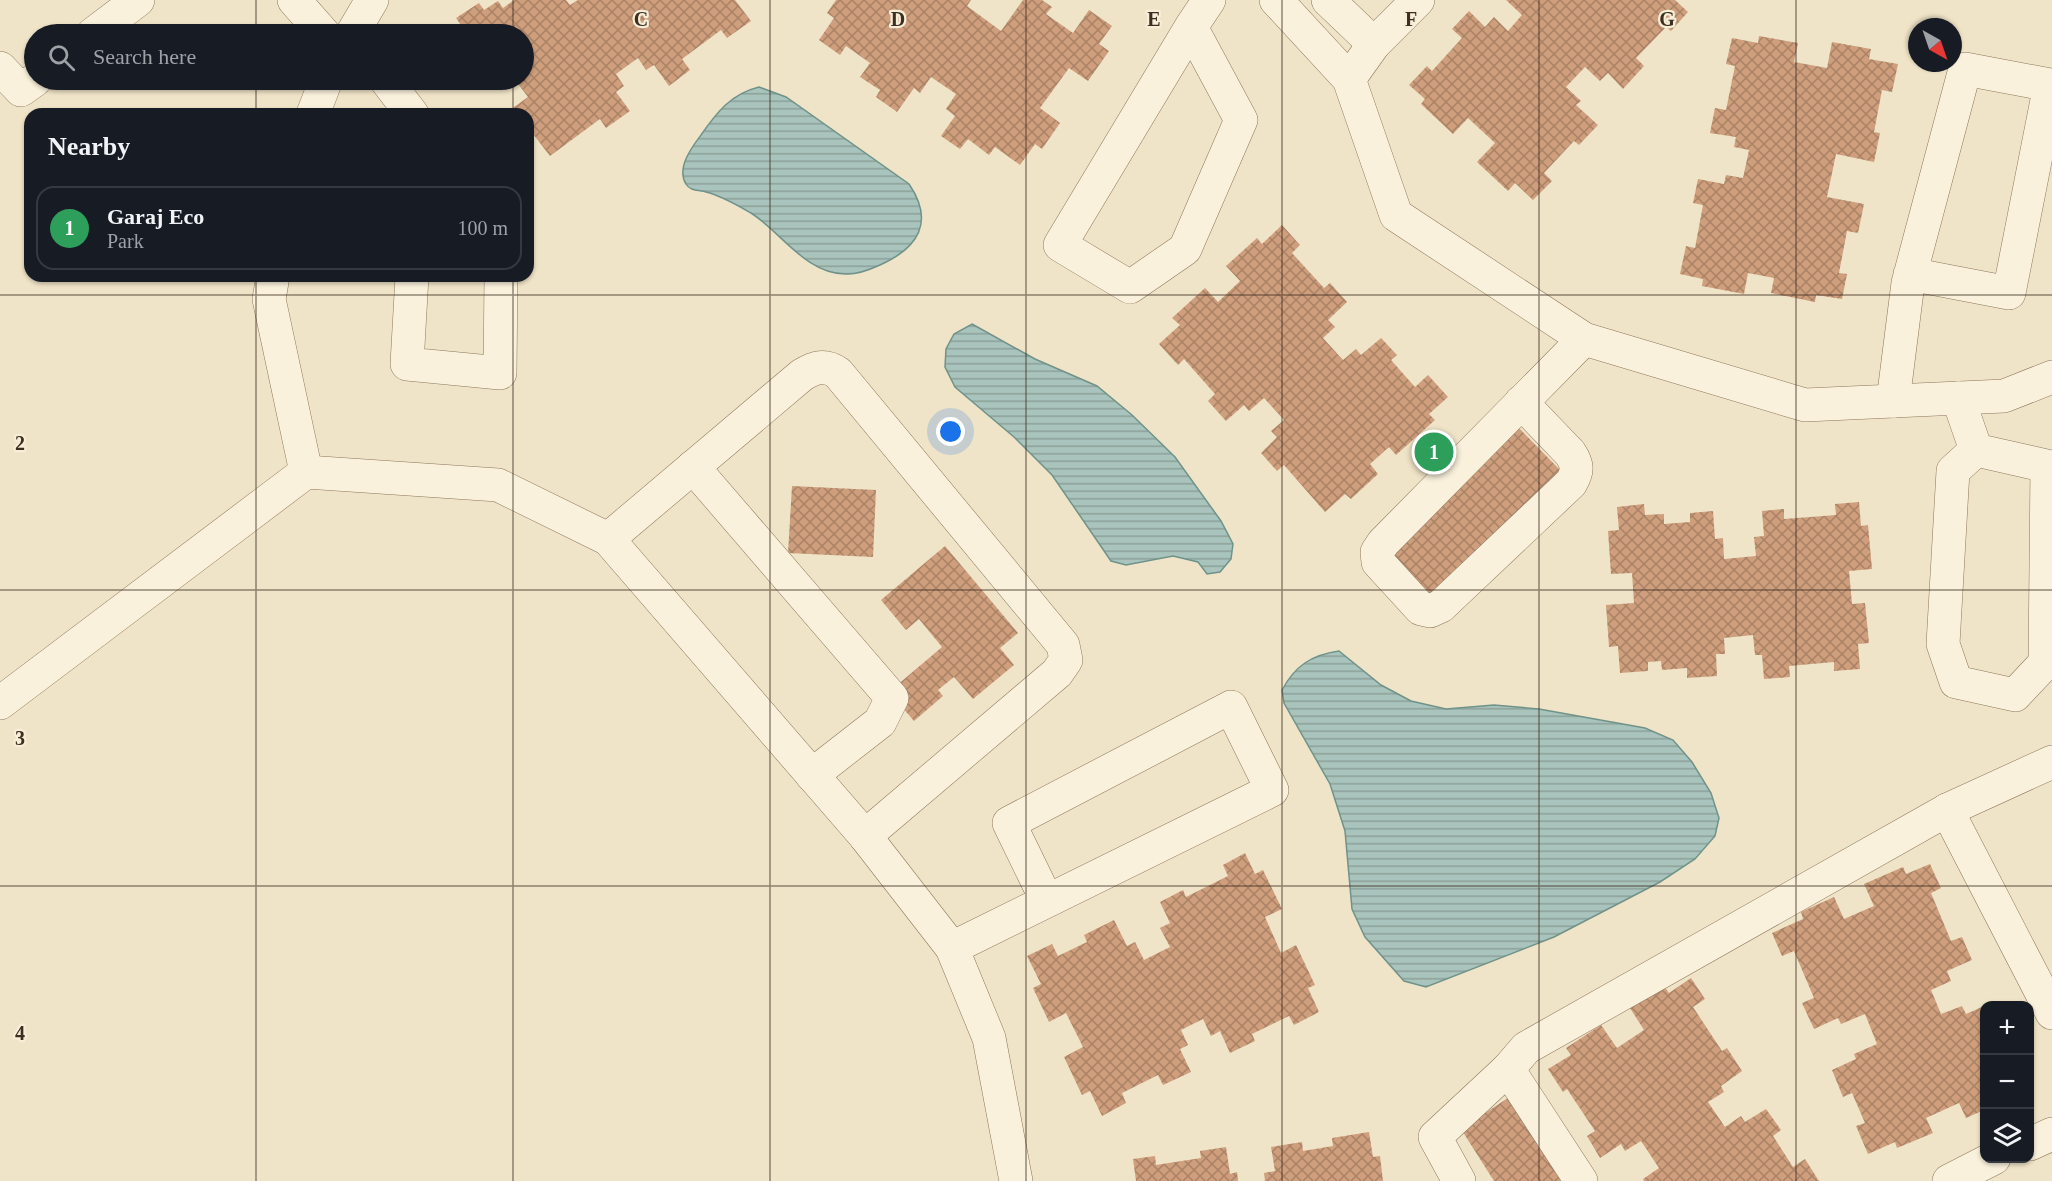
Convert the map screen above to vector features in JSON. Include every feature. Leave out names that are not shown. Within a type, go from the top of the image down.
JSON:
[{"type":"street","points":[[106,24],[138,0]]},
{"type":"street","points":[[294,0],[315,24]]},
{"type":"street","points":[[358,24],[372,0]]},
{"type":"street","points":[[1191,27],[1241,120],[1185,249],[1130,287],[1060,246],[1191,27],[1209,0]]},
{"type":"street","points":[[1276,0],[1349,79],[1396,215],[1584,339],[1805,405],[2004,396],[2052,378]]},
{"type":"street","points":[[1328,0],[1374,44]]},
{"type":"street","points":[[1349,79],[1374,44],[1418,0]]},
{"type":"street","points":[[0,68],[21,90],[24,88]]},
{"type":"street","points":[[1893,401],[1910,274],[1965,69],[2050,85],[2009,293],[1910,274]]},
{"type":"street","points":[[315,108],[322,90]]},
{"type":"street","points":[[394,90],[407,108]]},
{"type":"street","points":[[272,282],[269,299],[306,472]]},
{"type":"street","points":[[412,282],[407,364],[500,373],[501,282]]},
{"type":"street","points":[[1521,402],[1570,453],[1576,463],[1577,474],[1571,483],[1441,606],[1430,611],[1421,609],[1377,562],[1377,552],[1383,543],[1521,402],[1584,339]]},
{"type":"street","points":[[608,539],[801,375],[814,368],[828,366],[838,373],[1064,645],[1066,660],[1057,673],[865,836]]},
{"type":"street","points":[[1958,398],[1976,450]]},
{"type":"street","points":[[1976,450],[2047,466],[2045,663],[2015,695],[1956,682],[1942,644],[1953,471],[1976,450]]},
{"type":"street","points":[[693,466],[892,698],[880,722],[812,774]]},
{"type":"street","points":[[0,703],[306,472],[498,485],[608,539],[865,836],[952,948],[988,1038],[1016,1181]]},
{"type":"street","points":[[952,948],[1272,790],[1231,707],[1009,823],[1047,901]]},
{"type":"street","points":[[1459,1181],[1435,1137],[1508,1069],[1526,1048],[1947,810],[2052,762]]},
{"type":"street","points":[[1947,810],[2052,1013]]},
{"type":"street","points":[[1508,1069],[1581,1181]]},
{"type":"street","points":[[2034,1142],[2052,1134]]},
{"type":"street","points":[[1949,1181],[1984,1163]]},
{"type":"water","points":[[759,87],[786,97],[909,184],[921,210],[921,222],[913,242],[904,251],[863,272],[849,274],[831,272],[806,260],[751,213],[718,196],[692,189],[686,184],[683,178],[684,165],[697,140],[713,119],[733,99]]},
{"type":"water","points":[[972,324],[1035,359],[1097,386],[1132,415],[1175,457],[1221,521],[1233,544],[1231,559],[1220,572],[1207,574],[1198,562],[1173,556],[1126,565],[1111,561],[1052,475],[1014,437],[955,387],[945,367],[946,349],[954,334]]},
{"type":"water","points":[[1339,651],[1381,685],[1411,701],[1446,709],[1494,705],[1539,709],[1645,728],[1673,740],[1692,762],[1711,793],[1719,818],[1715,836],[1695,859],[1660,882],[1554,937],[1426,987],[1404,981],[1365,937],[1352,909],[1345,831],[1330,784],[1284,703],[1282,690],[1298,668],[1320,655]]},
{"type":"building","points":[[514,0],[566,0],[570,5],[578,0],[735,0],[751,21],[727,38],[721,30],[682,59],[690,70],[669,86],[654,65],[646,70],[638,58],[616,74],[624,86],[616,92],[630,111],[606,128],[600,119],[550,156],[534,135],[534,108],[513,108],[528,97],[523,90],[534,90],[534,24],[460,24],[456,18],[479,3],[484,10],[498,1],[503,8]]},
{"type":"building","points":[[836,0],[971,0],[967,6],[1001,31],[1023,0],[1042,0],[1052,7],[1046,14],[1073,33],[1089,10],[1112,26],[1099,44],[1109,51],[1088,81],[1069,68],[1040,108],[1060,123],[1042,149],[1035,144],[1020,165],[995,147],[989,155],[968,139],[960,149],[941,136],[955,116],[946,109],[956,94],[931,77],[920,93],[914,88],[897,112],[876,97],[880,90],[860,77],[870,63],[846,46],[840,55],[819,40],[834,18],[827,13]]},
{"type":"building","points":[[1506,0],[1675,0],[1688,12],[1671,31],[1666,27],[1636,58],[1644,66],[1623,89],[1608,73],[1600,81],[1585,67],[1566,87],[1581,101],[1576,105],[1598,125],[1579,145],[1574,141],[1544,173],[1552,181],[1533,200],[1515,183],[1508,191],[1477,162],[1495,143],[1468,118],[1453,134],[1421,104],[1425,99],[1409,85],[1427,66],[1432,71],[1462,38],[1452,29],[1469,11],[1485,27],[1494,17],[1508,31],[1522,15]]},
{"type":"building","points":[[1759,36],[1798,43],[1794,62],[1827,68],[1832,42],[1871,49],[1869,59],[1898,64],[1892,92],[1882,90],[1874,132],[1880,133],[1874,162],[1836,154],[1827,197],[1864,204],[1858,233],[1847,231],[1839,273],[1847,274],[1842,299],[1816,295],[1815,302],[1771,293],[1774,278],[1748,273],[1744,294],[1702,286],[1703,279],[1680,274],[1686,246],[1695,248],[1703,205],[1693,203],[1698,179],[1724,184],[1726,175],[1743,178],[1749,150],[1734,147],[1736,137],[1710,133],[1715,108],[1726,110],[1735,66],[1726,64],[1732,38],[1758,43]]},
{"type":"building","points":[[1282,225],[1300,245],[1292,253],[1324,288],[1330,283],[1347,302],[1328,320],[1335,327],[1323,338],[1343,360],[1356,349],[1361,355],[1381,338],[1397,355],[1391,360],[1415,387],[1428,375],[1448,397],[1429,414],[1435,420],[1396,455],[1389,447],[1370,464],[1378,474],[1351,499],[1345,494],[1325,512],[1284,465],[1277,471],[1261,453],[1277,437],[1271,431],[1284,420],[1264,398],[1249,411],[1244,405],[1226,421],[1208,401],[1215,394],[1184,359],[1178,365],[1159,344],[1180,325],[1172,318],[1205,288],[1218,302],[1240,281],[1226,266],[1257,238],[1262,244]]},
{"type":"building","points":[[1517,426],[1560,470],[1425,601],[1382,557]]},
{"type":"building","points":[[792,486],[876,490],[873,557],[788,553]]},
{"type":"building","points":[[1859,502],[1861,526],[1868,525],[1872,569],[1849,571],[1852,604],[1865,603],[1869,643],[1858,644],[1860,669],[1834,671],[1834,662],[1789,666],[1790,677],[1764,679],[1762,655],[1755,655],[1753,635],[1724,638],[1725,654],[1716,654],[1717,676],[1687,678],[1687,668],[1662,670],[1661,661],[1648,662],[1648,671],[1620,673],[1618,646],[1609,647],[1606,605],[1634,603],[1632,573],[1611,574],[1608,531],[1619,530],[1617,507],[1644,504],[1645,515],[1664,514],[1664,524],[1690,522],[1690,513],[1713,511],[1715,539],[1723,538],[1724,559],[1756,556],[1754,537],[1764,536],[1762,511],[1784,509],[1784,519],[1836,515],[1835,504]]},
{"type":"building","points":[[945,546],[1018,633],[1000,648],[1014,665],[973,699],[954,677],[938,690],[943,696],[914,721],[889,692],[942,647],[919,619],[906,630],[881,600]]},
{"type":"building","points":[[1245,853],[1255,874],[1263,870],[1282,909],[1265,917],[1281,953],[1296,945],[1315,985],[1308,988],[1319,1012],[1294,1025],[1289,1016],[1252,1034],[1255,1041],[1230,1053],[1220,1031],[1211,1036],[1203,1019],[1181,1030],[1188,1045],[1180,1049],[1191,1072],[1163,1085],[1158,1075],[1122,1093],[1126,1103],[1102,1116],[1090,1091],[1082,1095],[1064,1057],[1083,1047],[1066,1013],[1049,1022],[1033,988],[1041,984],[1027,956],[1052,944],[1058,956],[1087,942],[1084,935],[1114,920],[1127,946],[1135,942],[1144,960],[1170,947],[1160,928],[1170,923],[1160,902],[1183,890],[1186,897],[1228,876],[1223,865]]},
{"type":"building","points":[[1930,864],[1941,888],[1931,893],[1951,941],[1962,937],[1972,960],[1947,971],[1951,981],[1931,990],[1941,1014],[1962,1006],[1966,1014],[1980,1008],[1980,1112],[1966,1118],[1959,1103],[1926,1118],[1933,1133],[1897,1148],[1895,1142],[1868,1154],[1856,1126],[1865,1123],[1852,1093],[1843,1097],[1832,1070],[1856,1059],[1854,1054],[1877,1044],[1865,1014],[1841,1024],[1838,1018],[1814,1029],[1802,1003],[1814,998],[1794,951],[1782,956],[1772,933],[1803,919],[1801,912],[1834,897],[1844,919],[1874,906],[1864,884],[1903,867],[1906,874]]},
{"type":"building","points":[[1691,978],[1705,999],[1693,1007],[1722,1051],[1727,1048],[1742,1071],[1721,1086],[1724,1092],[1708,1102],[1725,1127],[1741,1116],[1745,1122],[1766,1109],[1781,1130],[1773,1136],[1793,1167],[1805,1159],[1819,1181],[1644,1181],[1643,1179],[1659,1168],[1641,1141],[1625,1151],[1621,1144],[1600,1158],[1587,1136],[1595,1131],[1567,1089],[1563,1092],[1548,1069],[1571,1055],[1566,1048],[1601,1025],[1617,1048],[1644,1030],[1630,1008],[1664,986],[1669,993]]},
{"type":"building","points":[[1511,1096],[1564,1181],[1494,1181],[1461,1129]]},
{"type":"building","points":[[1369,1132],[1373,1157],[1380,1156],[1383,1181],[1265,1181],[1264,1173],[1275,1171],[1271,1147],[1302,1142],[1303,1151],[1333,1146],[1332,1138]]},
{"type":"building","points":[[1226,1147],[1230,1174],[1237,1172],[1238,1181],[1136,1181],[1133,1159],[1155,1156],[1156,1165],[1201,1158],[1200,1151]]},
{"type":"place","name":"Garaj Eco","points":[[1434,452]]}]
